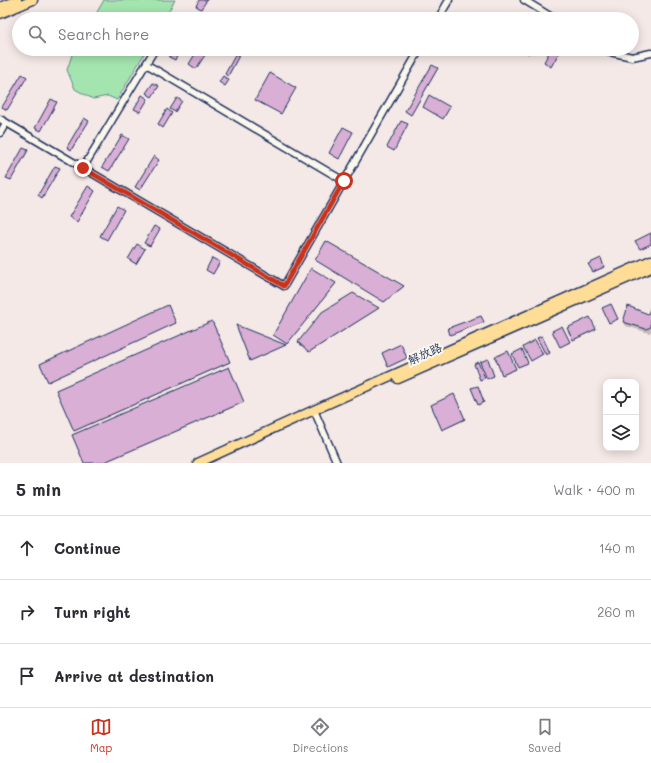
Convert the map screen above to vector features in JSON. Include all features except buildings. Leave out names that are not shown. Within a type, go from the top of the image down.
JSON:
[{"type":"main road","points":[[0,7],[17,0]]},
{"type":"main road","points":[[0,14],[33,0]]},
{"type":"main road","points":[[198,463],[315,412],[651,260]]},
{"type":"main road","name":"解放路","points":[[209,463],[315,412],[651,268]]},
{"type":"street","points":[[442,12],[448,0]]},
{"type":"street","points":[[524,0],[544,12]]},
{"type":"street","points":[[639,56],[651,53]]},
{"type":"street","points":[[83,168],[151,56]]},
{"type":"street","points":[[0,119],[284,286],[416,56]]},
{"type":"street","points":[[146,64],[344,181]]},
{"type":"street","points":[[0,133],[6,123]]},
{"type":"street","points":[[315,412],[337,463]]},
{"type":"green space","points":[[104,0],[175,0],[168,12],[97,12]]},
{"type":"green space","points":[[72,56],[143,56],[117,100],[108,96],[93,99],[75,89],[67,70]]},
{"type":"route","points":[[83,168],[284,286],[344,181]]}]
